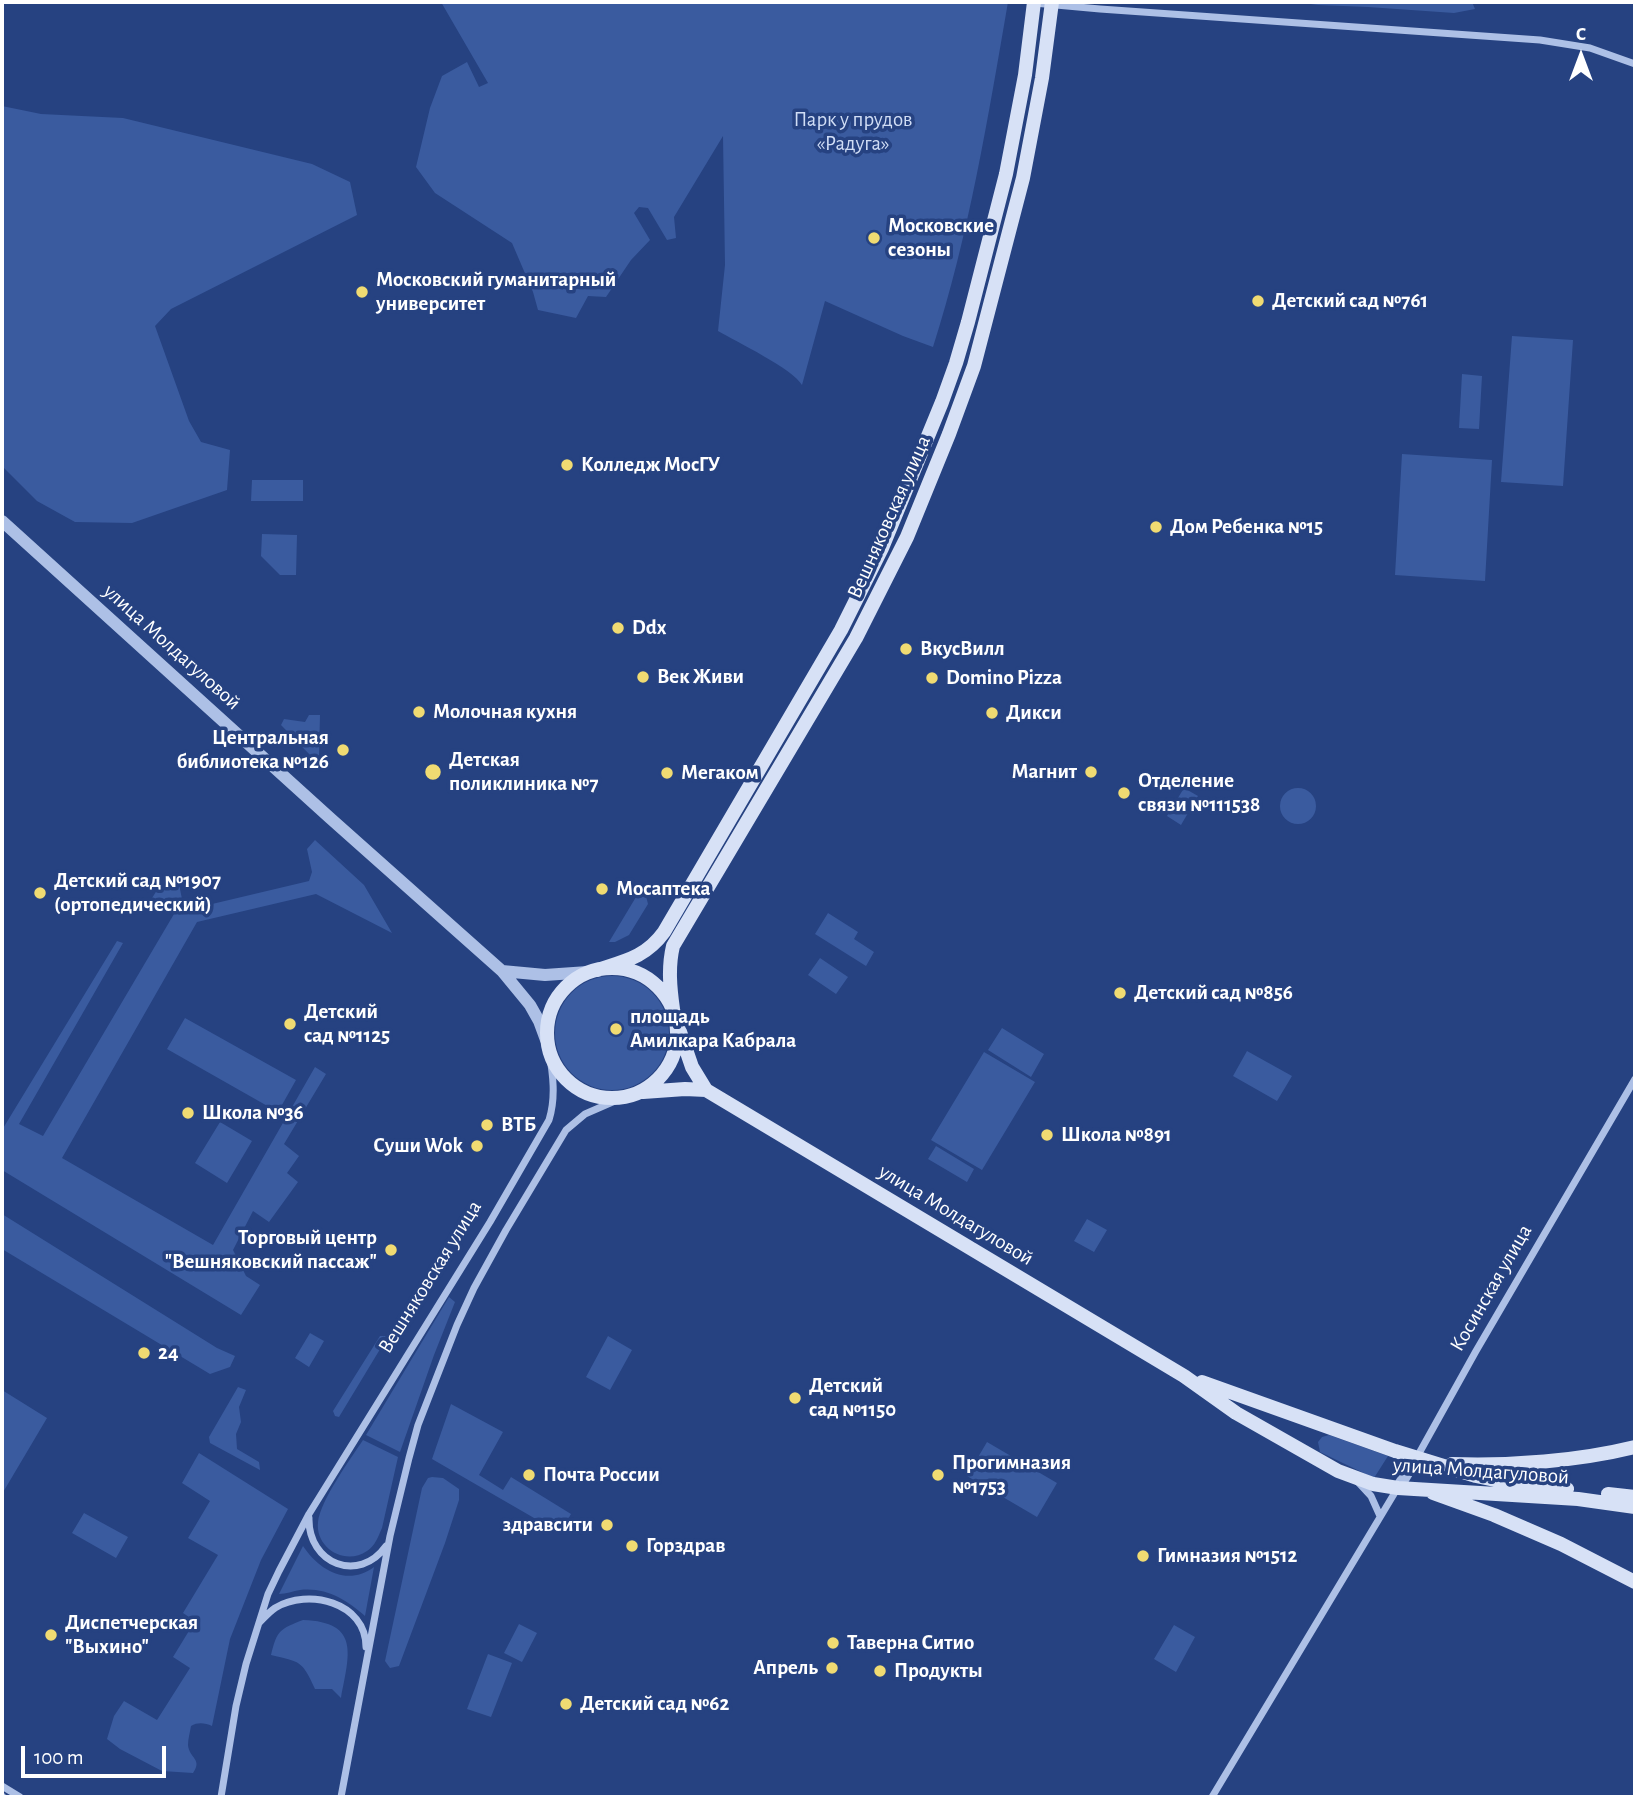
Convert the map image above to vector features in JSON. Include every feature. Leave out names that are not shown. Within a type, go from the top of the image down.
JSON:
[{"type":"main road","name":"Вешняковская улица","points":[[593,971],[641,955],[659,939],[818,668],[882,548],[956,363],[1006,174],[1034,2]]},
{"type":"main road","name":"Вешняковская улица","points":[[675,1016],[670,984],[673,946],[873,606],[907,537],[949,434],[974,366],[1023,178],[1044,66],[1052,3]]},
{"type":"main road","points":[[617,969],[649,979],[660,989],[675,1016],[692,1068],[706,1090],[685,1089],[605,1098],[584,1093],[570,1084],[558,1070],[548,1046],[548,1016],[554,1003],[564,988],[576,978],[593,971],[617,969]]},
{"type":"main road","points":[[631,1095],[647,1088],[661,1076],[671,1062],[677,1044],[675,1016]]},
{"type":"main road","name":"улица Молдагуловой","points":[[706,1090],[1184,1376],[1249,1421],[1353,1477],[1398,1488],[1578,1499],[1635,1507]]},
{"type":"main road","name":"улица Молдагуловой","points":[[1184,1376],[1416,1458],[1496,1480],[1635,1497]]},
{"type":"main road","points":[[1435,1463],[1524,1462],[1607,1454],[1635,1447]]},
{"type":"main road","points":[[1422,1488],[1561,1544],[1635,1582]]},
{"type":"street","points":[[1034,2],[1540,40],[1590,48],[1635,64]]},
{"type":"street","points":[[1026,64],[1030,58],[1036,57],[1042,60],[1044,66]]},
{"type":"street","name":"улица Молдагуловой","points":[[2,521],[502,971],[530,1005],[548,1046]]},
{"type":"street","points":[[858,597],[860,608],[873,606]]},
{"type":"street","points":[[818,668],[823,665],[830,666],[834,671],[833,677]]},
{"type":"street","points":[[502,971],[545,975],[593,971]]},
{"type":"street","name":"Вешняковская улица","points":[[221,1797],[246,1664],[274,1583],[309,1514],[490,1222],[549,1120],[553,1086],[548,1046]]},
{"type":"street","name":"Косинская улица","points":[[1212,1797],[1416,1458],[1635,1079]]},
{"type":"street","name":"Вешняковская улица","points":[[341,1797],[390,1536],[409,1458],[418,1425],[457,1325],[506,1230],[566,1130],[585,1114],[631,1095]]},
{"type":"street","points":[[1249,1421],[1248,1410],[1259,1403]]},
{"type":"street","points":[[1353,1477],[1371,1496],[1380,1516]]},
{"type":"street","name":"Вешняковская улица","points":[[309,1514],[312,1540],[320,1554],[333,1563],[349,1566],[376,1559],[390,1536]]},
{"type":"street","name":"Вешняковская улица","points":[[258,1625],[273,1609],[298,1600],[316,1599],[337,1604],[356,1616],[363,1628],[366,1641],[365,1672]]},
{"type":"street","points":[[2,1786],[20,1797]]},
{"type":"green space","name":"Парк у прудов «Радуга»","points":[[441,2],[1008,2],[967,219],[933,347],[825,301],[802,385],[788,371],[718,331],[725,265],[723,136],[674,217],[676,238],[667,240],[648,208],[639,207],[634,213],[650,240],[631,260],[606,297],[588,296],[576,318],[538,310],[512,243],[435,193],[416,167],[430,108],[442,76],[467,62],[479,87],[488,83]]},
{"type":"green space","points":[[1296,2],[1472,2],[1475,9],[1454,13]]},
{"type":"green space","points":[[2,106],[41,114],[123,118],[312,164],[350,182],[357,215],[171,309],[155,326],[189,421],[201,442],[230,450],[227,490],[132,523],[75,522],[37,501],[2,466]]},
{"type":"green space","points":[[1512,336],[1573,340],[1563,486],[1501,482]]},
{"type":"green space","points":[[1462,374],[1482,376],[1479,429],[1459,428]]},
{"type":"green space","points":[[1402,454],[1492,460],[1485,581],[1395,575]]},
{"type":"green space","points":[[252,480],[303,480],[303,501],[251,501]]},
{"type":"green space","points":[[262,534],[297,535],[296,575],[280,575],[261,556]]},
{"type":"green space","points":[[309,715],[320,715],[319,757],[312,757],[281,725],[284,719],[305,722]]},
{"type":"green space","points":[[1184,788],[1198,796],[1181,825],[1167,816]]},
{"type":"green space","points":[[1298,788],[1311,793],[1316,806],[1311,819],[1298,824],[1285,819],[1280,806],[1285,793]]},
{"type":"green space","points":[[315,840],[364,885],[392,933],[316,894],[197,922],[62,1158],[213,1245],[315,1067],[326,1074],[284,1144],[299,1156],[287,1173],[298,1182],[269,1222],[253,1211],[233,1250],[246,1276],[260,1285],[241,1315],[2,1170],[2,1130],[117,941],[123,943],[19,1124],[43,1136],[174,914],[152,898],[163,881],[177,874],[183,904],[191,909],[309,881],[312,872],[307,849]]},
{"type":"green space","points":[[639,892],[646,896],[648,904],[629,935],[609,942]]},
{"type":"green space","points":[[828,913],[858,932],[854,939],[874,952],[866,966],[815,934]]},
{"type":"green space","points":[[820,958],[848,977],[836,994],[808,975]]},
{"type":"green space","points":[[612,976],[634,981],[652,993],[664,1011],[669,1033],[664,1055],[652,1073],[634,1085],[612,1090],[590,1085],[572,1073],[560,1055],[555,1033],[560,1011],[572,993],[590,981]]},
{"type":"green space","points":[[185,1018],[296,1080],[278,1112],[167,1049]]},
{"type":"green space","points":[[1002,1028],[1044,1054],[1031,1077],[988,1050]]},
{"type":"green space","points":[[1247,1051],[1292,1076],[1277,1101],[1233,1076]]},
{"type":"green space","points":[[984,1052],[1035,1082],[982,1170],[931,1140]]},
{"type":"green space","points":[[220,1122],[252,1141],[227,1183],[195,1163]]},
{"type":"green space","points":[[936,1146],[974,1169],[967,1182],[928,1159]]},
{"type":"green space","points":[[2,1214],[217,1348],[235,1356],[230,1367],[210,1374],[2,1249]]},
{"type":"green space","points":[[1087,1219],[1107,1230],[1094,1252],[1074,1241]]},
{"type":"green space","points":[[449,1297],[455,1302],[400,1452],[366,1435]]},
{"type":"green space","points":[[310,1333],[324,1341],[309,1367],[295,1358]]},
{"type":"green space","points":[[380,1336],[388,1336],[339,1417],[335,1416],[333,1411]]},
{"type":"green space","points":[[608,1336],[632,1350],[610,1390],[586,1377]]},
{"type":"green space","points":[[238,1387],[246,1390],[239,1407],[241,1422],[236,1434],[237,1449],[259,1462],[260,1470],[210,1443],[209,1437]]},
{"type":"green space","points":[[2,1390],[47,1418],[2,1494]]},
{"type":"green space","points":[[451,1404],[503,1432],[479,1475],[503,1490],[511,1477],[571,1514],[560,1533],[432,1459]]},
{"type":"green space","points":[[1329,1435],[1388,1456],[1374,1478],[1320,1452],[1318,1442]]},
{"type":"green space","points":[[363,1440],[398,1457],[382,1528],[376,1541],[370,1549],[358,1555],[341,1555],[326,1547],[321,1540],[318,1522],[330,1492]]},
{"type":"green space","points":[[987,1442],[1057,1483],[1037,1517],[967,1476]]},
{"type":"green space","points":[[199,1453],[288,1509],[261,1560],[230,1639],[212,1726],[202,1723],[191,1726],[188,1745],[196,1761],[196,1768],[193,1773],[162,1771],[120,1749],[107,1739],[114,1716],[124,1701],[157,1720],[190,1668],[173,1657],[195,1621],[183,1613],[218,1555],[188,1538],[210,1501],[182,1483]]},
{"type":"green space","points":[[428,1478],[443,1478],[459,1489],[459,1500],[399,1666],[390,1668],[385,1661],[422,1488]]},
{"type":"green space","points":[[84,1513],[128,1537],[116,1558],[72,1533]]},
{"type":"green space","points":[[303,1546],[317,1562],[334,1573],[354,1576],[374,1567],[365,1616],[343,1600],[327,1593],[300,1590],[279,1594]]},
{"type":"green space","points":[[303,1620],[322,1622],[335,1627],[343,1634],[348,1655],[341,1698],[332,1689],[315,1689],[307,1672],[299,1664],[271,1655],[275,1640],[281,1632]]},
{"type":"green space","points":[[519,1624],[537,1633],[522,1662],[504,1653]]},
{"type":"green space","points":[[1174,1625],[1195,1637],[1176,1672],[1154,1659]]},
{"type":"green space","points":[[488,1654],[512,1663],[491,1717],[467,1709]]},
{"type":"place","name":"Московские сезоны","points":[[874,238]]},
{"type":"place","name":"Московский гуманитарный университет","points":[[362,292]]},
{"type":"place","name":"Детский сад №761","points":[[1258,301]]},
{"type":"place","name":"Колледж МосГУ","points":[[567,465]]},
{"type":"place","name":"Дом Ребенка №15","points":[[1156,527]]},
{"type":"place","name":"Ddx","points":[[618,628]]},
{"type":"place","name":"ВкусВилл","points":[[906,649]]},
{"type":"place","name":"Век Живи","points":[[643,677]]},
{"type":"place","name":"Domino Pizza","points":[[932,678]]},
{"type":"place","name":"Молочная кухня","points":[[419,712]]},
{"type":"place","name":"Дикси","points":[[992,713]]},
{"type":"place","name":"Центральная библиотека №126","points":[[343,750]]},
{"type":"place","name":"Детская поликлиника №7","points":[[433,772]]},
{"type":"place","name":"Магнит","points":[[1091,772]]},
{"type":"place","name":"Мегаком","points":[[667,773]]},
{"type":"place","name":"Отделение связи №111538","points":[[1124,793]]},
{"type":"place","name":"Мосаптека","points":[[602,889]]},
{"type":"place","name":"Детский сад №1907 (ортопедический)","points":[[40,893]]},
{"type":"place","name":"Детский сад №856","points":[[1120,993]]},
{"type":"place","name":"Детский сад №1125","points":[[290,1024]]},
{"type":"place","name":"площадь Амилкара Кабрала","points":[[616,1029]]},
{"type":"place","name":"Школа №36","points":[[188,1113]]},
{"type":"place","name":"ВТБ","points":[[487,1125]]},
{"type":"place","name":"Школа №891","points":[[1047,1135]]},
{"type":"place","name":"Суши Wok","points":[[477,1146]]},
{"type":"place","name":"Торговый центр \"Вешняковский пассаж\"","points":[[391,1250]]},
{"type":"place","name":"24","points":[[144,1353]]},
{"type":"place","name":"Детский сад №1150","points":[[795,1398]]},
{"type":"place","name":"Почта России","points":[[529,1475]]},
{"type":"place","name":"Прогимназия №1753","points":[[938,1475]]},
{"type":"place","name":"здравсити","points":[[607,1525]]},
{"type":"place","name":"Горздрав","points":[[632,1546]]},
{"type":"place","name":"Гимназия №1512","points":[[1143,1556]]},
{"type":"place","name":"Диспетчерская \"Выхино\"","points":[[51,1635]]},
{"type":"place","name":"Таверна Ситио","points":[[833,1643]]},
{"type":"place","name":"Апрель","points":[[832,1668]]},
{"type":"place","name":"Продукты","points":[[880,1671]]},
{"type":"place","name":"Детский сад №62","points":[[566,1704]]}]
